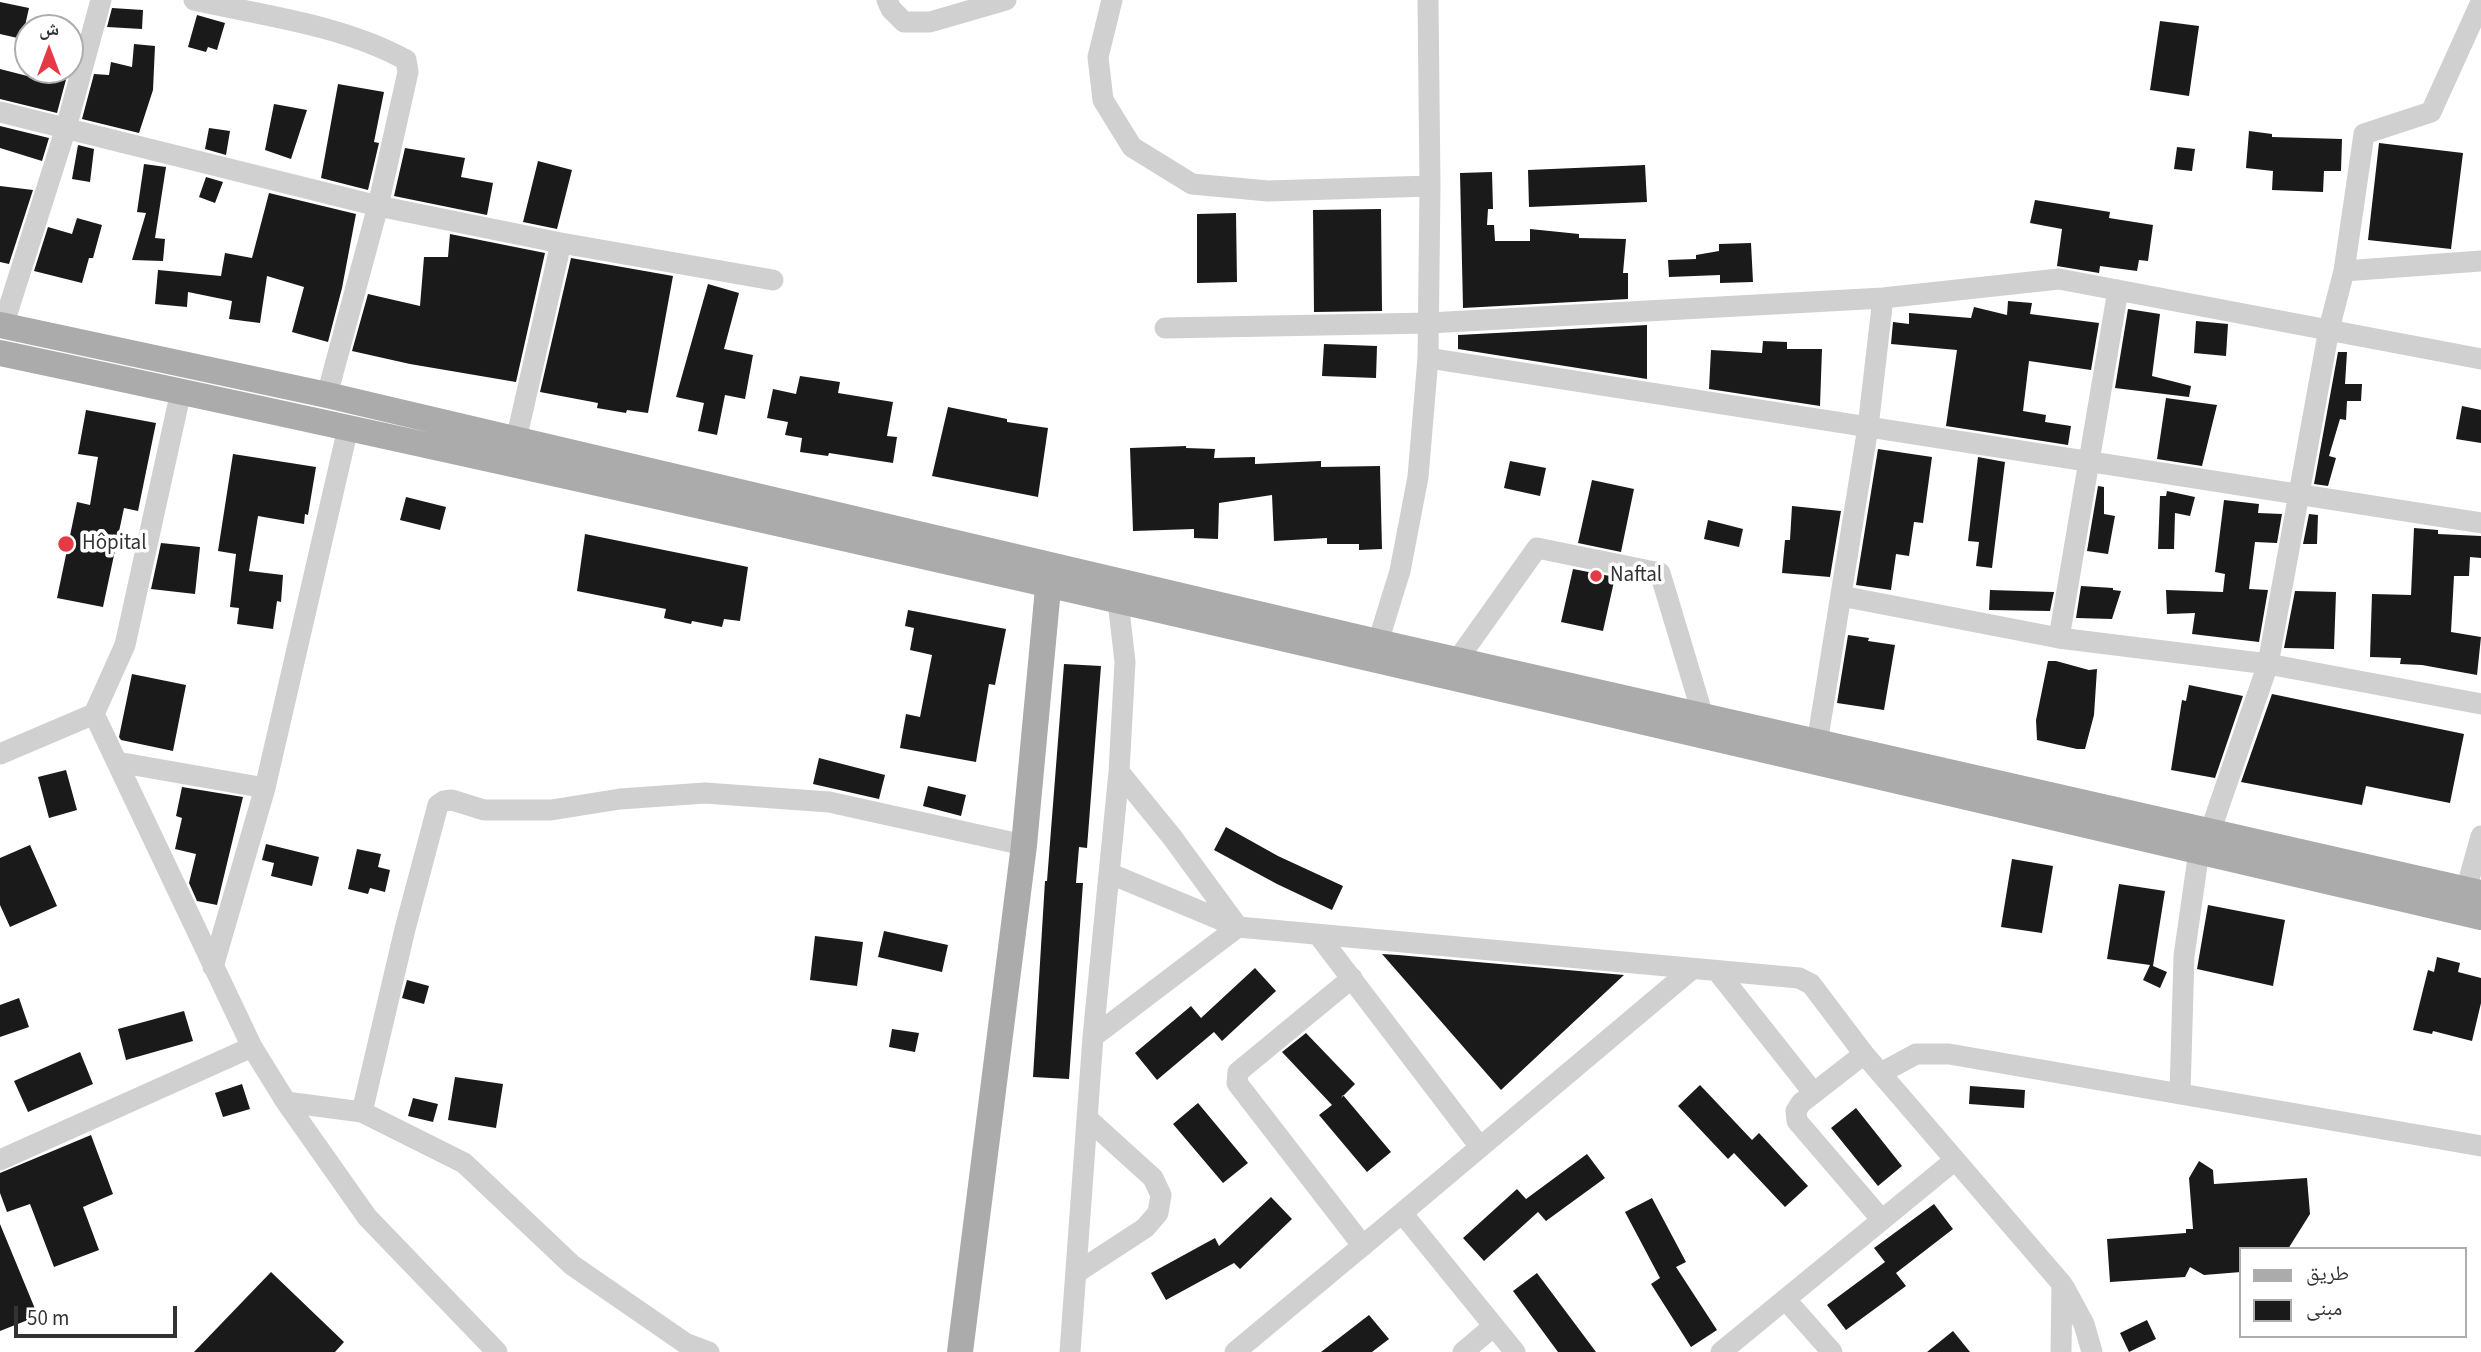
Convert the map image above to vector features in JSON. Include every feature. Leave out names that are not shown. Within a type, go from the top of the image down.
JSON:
[{"type":"main road","points":[[2,325],[327,395],[1050,575],[1375,651],[2204,841],[2474,892]]},
{"type":"main road","points":[[0,353],[1050,575],[1118,601],[1375,651],[1458,659],[1703,716],[1816,752]]},
{"type":"main road","points":[[960,1352],[1024,845],[1050,575]]},
{"type":"main road","points":[[2204,841],[2481,917]]},
{"type":"street","points":[[2,325],[66,128],[101,0]]},
{"type":"street","points":[[194,0],[321,29],[384,48],[406,60],[408,72],[378,206],[327,395]]},
{"type":"street","points":[[887,0],[891,9],[904,22],[930,22],[1006,0]]},
{"type":"street","points":[[1112,0],[1098,57],[1103,100],[1132,147],[1192,184],[1268,191],[1430,186]]},
{"type":"street","points":[[1375,651],[1400,571],[1418,477],[1428,358],[1428,0]]},
{"type":"street","points":[[2180,1094],[2183,956],[2204,841],[2268,664],[2329,329],[2344,271],[2364,134],[2431,111],[2481,2]]},
{"type":"street","points":[[0,112],[378,206],[561,243],[773,280]]},
{"type":"street","points":[[516,440],[561,243]]},
{"type":"street","points":[[2344,271],[2481,261]]},
{"type":"street","points":[[1166,328],[1429,323],[1884,298],[2059,279],[2481,359]]},
{"type":"street","points":[[2059,639],[2119,290]]},
{"type":"street","points":[[1816,752],[1868,427],[1884,298]]},
{"type":"street","points":[[1428,358],[2481,523]]},
{"type":"street","points":[[0,754],[94,714],[125,645],[181,391]]},
{"type":"street","points":[[213,967],[265,788],[348,428]]},
{"type":"street","points":[[1458,659],[1537,548],[1660,573],[1703,716]]},
{"type":"street","points":[[1841,596],[2059,639],[2268,664],[2481,704]]},
{"type":"street","points":[[1070,1352],[1093,1037],[1119,772],[1125,662],[1118,601]]},
{"type":"street","points":[[94,714],[251,1047],[367,1217],[497,1352]]},
{"type":"street","points":[[117,762],[265,788]]},
{"type":"street","points":[[1119,772],[1172,837],[1238,927]]},
{"type":"street","points":[[362,1112],[405,929],[438,805],[444,801],[452,800],[484,810],[551,810],[620,799],[705,793],[815,801],[1024,845]]},
{"type":"street","points":[[2474,892],[2481,836]]},
{"type":"street","points":[[1111,874],[1179,905],[1238,927],[1799,978],[1811,984],[1864,1054],[2062,1284],[2084,1324],[2092,1352]]},
{"type":"street","points":[[1093,1037],[1238,927]]},
{"type":"street","points":[[1320,936],[1480,1147]]},
{"type":"street","points":[[1235,1352],[1692,969]]},
{"type":"street","points":[[1717,971],[1812,1092]]},
{"type":"street","points":[[1352,978],[1238,1072],[1237,1083],[1363,1246]]},
{"type":"street","points":[[0,1160],[251,1047]]},
{"type":"street","points":[[1864,1054],[1812,1092],[1796,1111],[1797,1121],[1882,1220]]},
{"type":"street","points":[[1881,1073],[1916,1054],[1949,1054],[2481,1146]]},
{"type":"street","points":[[286,1102],[362,1112],[464,1163],[572,1265],[685,1343],[709,1352]]},
{"type":"street","points":[[1076,1273],[1145,1228],[1157,1213],[1161,1195],[1153,1178],[1089,1120]]},
{"type":"street","points":[[1721,1352],[1955,1160]]},
{"type":"street","points":[[1402,1213],[1516,1352]]},
{"type":"street","points":[[2061,1352],[2062,1284]]},
{"type":"street","points":[[1786,1300],[1832,1352]]},
{"type":"street","points":[[1463,1352],[1494,1326]]},
{"type":"building","points":[[0,2],[29,8],[28,14],[14,14],[14,37],[0,34]]},
{"type":"building","points":[[112,8],[143,10],[142,29],[107,27]]},
{"type":"building","points":[[197,15],[225,23],[217,50],[208,47],[206,52],[188,47]]},
{"type":"building","points":[[2160,21],[2199,26],[2189,96],[2150,90]]},
{"type":"building","points":[[134,44],[155,46],[153,90],[139,133],[82,119],[94,74],[109,75],[111,62],[132,67]]},
{"type":"building","points":[[0,69],[14,73],[14,84],[65,84],[57,113],[0,99]]},
{"type":"building","points":[[338,84],[384,92],[374,142],[379,143],[368,190],[321,178]]},
{"type":"building","points":[[274,104],[307,110],[291,159],[265,150]]},
{"type":"building","points":[[0,126],[49,138],[42,161],[0,148]]},
{"type":"building","points":[[209,128],[230,131],[226,155],[205,149]]},
{"type":"building","points":[[2249,131],[2272,134],[2272,137],[2342,139],[2341,171],[2324,171],[2323,192],[2272,190],[2273,171],[2246,168]]},
{"type":"building","points":[[2379,143],[2463,153],[2451,249],[2368,240]]},
{"type":"building","points":[[78,145],[94,149],[90,182],[72,179]]},
{"type":"building","points":[[2177,147],[2195,149],[2192,171],[2174,169]]},
{"type":"building","points":[[405,148],[465,158],[461,177],[493,183],[487,215],[394,196]]},
{"type":"building","points":[[538,161],[572,170],[557,229],[523,222]]},
{"type":"building","points":[[144,164],[166,167],[155,238],[165,239],[163,261],[132,260],[146,213],[137,212]]},
{"type":"building","points":[[1645,165],[1647,202],[1529,207],[1528,170]]},
{"type":"building","points":[[1492,172],[1493,209],[1488,209],[1487,225],[1494,225],[1495,241],[1530,241],[1530,229],[1579,234],[1579,238],[1626,239],[1623,273],[1628,273],[1628,299],[1463,308],[1460,173]]},
{"type":"building","points":[[206,177],[223,182],[215,203],[199,197]]},
{"type":"building","points":[[0,186],[33,190],[9,264],[0,262]]},
{"type":"building","points":[[269,193],[356,214],[342,288],[328,342],[292,332],[304,287],[267,276],[260,323],[229,319],[232,301],[188,292],[187,307],[155,304],[158,270],[221,276],[225,253],[252,258]]},
{"type":"building","points":[[2035,200],[2110,212],[2109,218],[2153,225],[2148,261],[2139,260],[2137,271],[2100,266],[2099,273],[2057,266],[2062,229],[2030,223]]},
{"type":"building","points":[[1381,209],[1382,311],[1314,312],[1313,210]]},
{"type":"building","points":[[1236,213],[1237,282],[1197,283],[1197,214]]},
{"type":"building","points":[[77,218],[102,225],[93,258],[89,258],[82,283],[34,271],[48,227],[72,234]]},
{"type":"building","points":[[450,234],[545,253],[516,382],[352,351],[368,294],[420,306],[424,257],[448,257]]},
{"type":"building","points":[[1751,243],[1753,282],[1720,283],[1720,275],[1669,277],[1668,260],[1696,259],[1696,255],[1719,251],[1719,244]]},
{"type":"building","points":[[571,258],[673,276],[648,413],[627,410],[626,413],[597,408],[598,403],[540,392]]},
{"type":"building","points":[[708,284],[739,293],[724,349],[753,355],[745,399],[725,395],[717,435],[698,431],[704,403],[676,397]]},
{"type":"building","points":[[2008,301],[2032,303],[2030,314],[2099,323],[2091,370],[2029,361],[2023,411],[2046,415],[2045,422],[2071,426],[2068,445],[1946,426],[1957,350],[1891,344],[1893,322],[1909,324],[1909,313],[1971,318],[1974,307],[2007,315]]},
{"type":"building","points":[[2128,309],[2160,314],[2152,376],[2191,386],[2189,397],[2115,388]]},
{"type":"building","points":[[2196,321],[2228,324],[2226,356],[2194,353]]},
{"type":"building","points":[[1647,325],[1647,379],[1458,349],[1458,335]]},
{"type":"building","points":[[1763,341],[1787,342],[1787,349],[1822,349],[1820,406],[1709,389],[1711,350],[1762,353]]},
{"type":"building","points":[[1324,344],[1377,346],[1376,378],[1322,376]]},
{"type":"building","points":[[2338,352],[2347,352],[2345,384],[2362,384],[2361,401],[2347,401],[2346,420],[2340,419],[2329,456],[2336,458],[2328,486],[2314,484]]},
{"type":"building","points":[[800,376],[840,382],[838,393],[893,402],[887,436],[897,437],[893,463],[829,453],[828,456],[800,452],[802,438],[785,435],[788,422],[767,418],[773,389],[796,394]]},
{"type":"building","points":[[2166,398],[2217,405],[2202,466],[2157,459]]},
{"type":"building","points":[[2462,406],[2481,410],[2481,443],[2456,439]]},
{"type":"building","points":[[948,407],[1007,419],[1007,422],[1048,428],[1038,497],[932,476]]},
{"type":"building","points":[[86,410],[156,423],[138,511],[124,508],[103,607],[57,598],[77,502],[90,505],[98,457],[78,454]]},
{"type":"building","points":[[1186,446],[1215,449],[1214,458],[1255,457],[1255,464],[1321,461],[1321,467],[1380,466],[1382,549],[1359,550],[1359,544],[1327,544],[1327,538],[1274,541],[1272,495],[1219,503],[1218,539],[1194,538],[1194,529],[1133,531],[1130,448]]},
{"type":"building","points":[[1878,449],[1932,457],[1923,523],[1914,522],[1909,556],[1896,554],[1891,590],[1856,585]]},
{"type":"building","points":[[233,454],[316,467],[304,524],[258,516],[249,571],[283,575],[281,602],[277,601],[273,629],[237,624],[239,608],[230,607],[236,554],[218,551]]},
{"type":"building","points":[[1978,457],[2005,462],[1992,568],[1976,566],[1979,542],[1968,541]]},
{"type":"building","points":[[1510,461],[1546,468],[1540,496],[1504,488]]},
{"type":"building","points":[[1592,480],[1634,489],[1621,552],[1578,543]]},
{"type":"building","points":[[2098,486],[2104,487],[2104,514],[2115,516],[2108,554],[2087,551]]},
{"type":"building","points":[[2167,491],[2195,497],[2190,516],[2175,513],[2174,549],[2158,549],[2160,496],[2166,496]]},
{"type":"building","points":[[406,497],[446,507],[440,530],[400,520]]},
{"type":"building","points":[[2224,500],[2259,504],[2258,513],[2282,514],[2277,543],[2255,542],[2249,589],[2268,590],[2259,642],[2192,634],[2195,613],[2167,614],[2166,590],[2223,592],[2225,574],[2215,572]]},
{"type":"building","points":[[1792,506],[1841,511],[1830,577],[1782,573],[1785,540],[1790,540]]},
{"type":"building","points":[[2309,514],[2318,515],[2317,544],[2303,544]]},
{"type":"building","points":[[1708,520],[1743,529],[1739,547],[1704,539]]},
{"type":"building","points":[[2414,528],[2438,530],[2438,534],[2481,536],[2481,558],[2470,557],[2469,576],[2454,576],[2451,632],[2481,637],[2477,675],[2422,665],[2400,664],[2401,658],[2370,657],[2372,594],[2411,595]]},
{"type":"building","points":[[585,534],[748,567],[740,621],[724,619],[722,627],[692,621],[691,624],[664,618],[666,609],[577,591]]},
{"type":"building","points":[[161,543],[200,547],[195,594],[151,589]]},
{"type":"building","points":[[1573,569],[1615,577],[1603,631],[1561,622]]},
{"type":"building","points":[[2081,586],[2121,591],[2112,619],[2076,618]]},
{"type":"building","points":[[1990,590],[2054,592],[2050,611],[1989,610]]},
{"type":"building","points":[[2295,591],[2336,592],[2334,649],[2284,648]]},
{"type":"building","points":[[908,610],[1006,629],[995,685],[989,684],[976,762],[900,748],[906,714],[920,717],[932,655],[910,650],[914,628],[905,626]]},
{"type":"building","points":[[1848,635],[1895,645],[1884,710],[1837,703]]},
{"type":"building","points":[[2048,661],[2089,670],[2097,669],[2094,715],[2085,749],[2037,740],[2036,720]]},
{"type":"building","points":[[1064,664],[1101,666],[1087,848],[1079,847],[1076,883],[1083,883],[1069,1079],[1033,1077],[1045,881]]},
{"type":"building","points":[[132,674],[186,685],[173,751],[121,740],[119,737]]},
{"type":"building","points":[[2189,685],[2243,696],[2215,778],[2171,770],[2182,700],[2186,701]]},
{"type":"building","points":[[2272,694],[2464,734],[2450,803],[2366,786],[2362,805],[2241,782]]},
{"type":"building","points":[[819,758],[885,775],[879,799],[813,784]]},
{"type":"building","points":[[66,770],[77,810],[49,818],[38,777]]},
{"type":"building","points":[[928,786],[966,795],[961,816],[923,806]]},
{"type":"building","points":[[182,787],[243,797],[217,905],[197,901],[189,883],[196,854],[175,849],[182,818],[176,816]]},
{"type":"building","points":[[1226,827],[1278,856],[1343,886],[1332,910],[1214,850]]},
{"type":"building","points":[[266,844],[319,857],[312,886],[271,876],[274,863],[262,860]]},
{"type":"building","points":[[30,845],[57,906],[10,927],[0,905],[0,858]]},
{"type":"building","points":[[357,849],[381,854],[378,867],[390,870],[385,892],[370,888],[368,894],[348,889]]},
{"type":"building","points":[[2012,859],[2053,866],[2042,933],[2001,927]]},
{"type":"building","points":[[2119,884],[2165,891],[2153,966],[2167,972],[2160,988],[2143,980],[2150,965],[2107,959]]},
{"type":"building","points":[[2208,905],[2285,920],[2273,986],[2197,969]]},
{"type":"building","points":[[884,931],[948,945],[942,972],[878,957]]},
{"type":"building","points":[[815,936],[863,942],[857,986],[810,980]]},
{"type":"building","points":[[1382,954],[1398,955],[1624,975],[1501,1090]]},
{"type":"building","points":[[2437,957],[2460,963],[2458,972],[2481,978],[2481,1003],[2472,1041],[2433,1031],[2432,1034],[2413,1030],[2428,970],[2434,972]]},
{"type":"building","points":[[1255,968],[1276,991],[1222,1041],[1214,1032],[1157,1080],[1135,1053],[1191,1006],[1201,1018]]},
{"type":"building","points":[[407,980],[429,986],[424,1004],[402,998]]},
{"type":"building","points":[[19,998],[29,1027],[0,1037],[0,1005]]},
{"type":"building","points":[[184,1011],[193,1041],[126,1060],[118,1029]]},
{"type":"building","points":[[892,1029],[919,1033],[915,1052],[889,1047]]},
{"type":"building","points":[[1306,1033],[1355,1084],[1343,1096],[1391,1152],[1367,1172],[1319,1115],[1332,1105],[1282,1052]]},
{"type":"building","points":[[80,1052],[93,1084],[28,1112],[14,1081]]},
{"type":"building","points":[[455,1077],[503,1084],[496,1128],[448,1120]]},
{"type":"building","points":[[242,1084],[250,1109],[223,1117],[215,1093]]},
{"type":"building","points":[[1700,1085],[1752,1140],[1759,1133],[1808,1186],[1785,1207],[1734,1153],[1728,1159],[1678,1106]]},
{"type":"building","points":[[1970,1086],[2025,1090],[2024,1108],[1969,1104]]},
{"type":"building","points":[[413,1098],[438,1104],[433,1122],[408,1116]]},
{"type":"building","points":[[1198,1103],[1248,1163],[1223,1183],[1173,1124]]},
{"type":"building","points":[[1856,1108],[1902,1166],[1878,1186],[1831,1128]]},
{"type":"building","points":[[91,1135],[113,1194],[83,1207],[99,1250],[54,1267],[30,1204],[7,1212],[0,1193],[0,1173]]},
{"type":"building","points":[[1587,1154],[1605,1178],[1546,1221],[1538,1212],[1484,1261],[1463,1238],[1517,1189],[1526,1199]]},
{"type":"building","points":[[2199,1161],[2213,1170],[2214,1184],[2307,1178],[2310,1214],[2289,1247],[2240,1247],[2240,1272],[2204,1275],[2190,1267],[2185,1277],[2110,1282],[2107,1239],[2186,1233],[2186,1229],[2193,1229],[2189,1178]]},
{"type":"building","points":[[1271,1197],[1292,1219],[1240,1269],[1234,1263],[1166,1300],[1151,1273],[1215,1238],[1219,1246]]},
{"type":"building","points":[[1652,1198],[1686,1262],[1676,1267],[1717,1330],[1691,1347],[1651,1284],[1660,1278],[1625,1212]]},
{"type":"building","points":[[1934,1204],[1953,1229],[1896,1273],[1906,1286],[1846,1330],[1827,1305],[1885,1262],[1874,1248]]},
{"type":"building","points":[[0,1224],[38,1316],[0,1331]]},
{"type":"building","points":[[271,1272],[344,1342],[335,1352],[194,1352]]},
{"type":"building","points":[[1537,1273],[1596,1352],[1558,1352],[1513,1291]]},
{"type":"building","points":[[1369,1315],[1389,1339],[1372,1352],[1321,1352]]},
{"type":"building","points":[[2147,1320],[2156,1339],[2129,1352],[2120,1333]]},
{"type":"building","points":[[1953,1331],[1970,1352],[1927,1352]]},
{"type":"place","name":"Hôpital","points":[[66,544]]},
{"type":"place","name":"Naftal","points":[[1596,576]]}]
